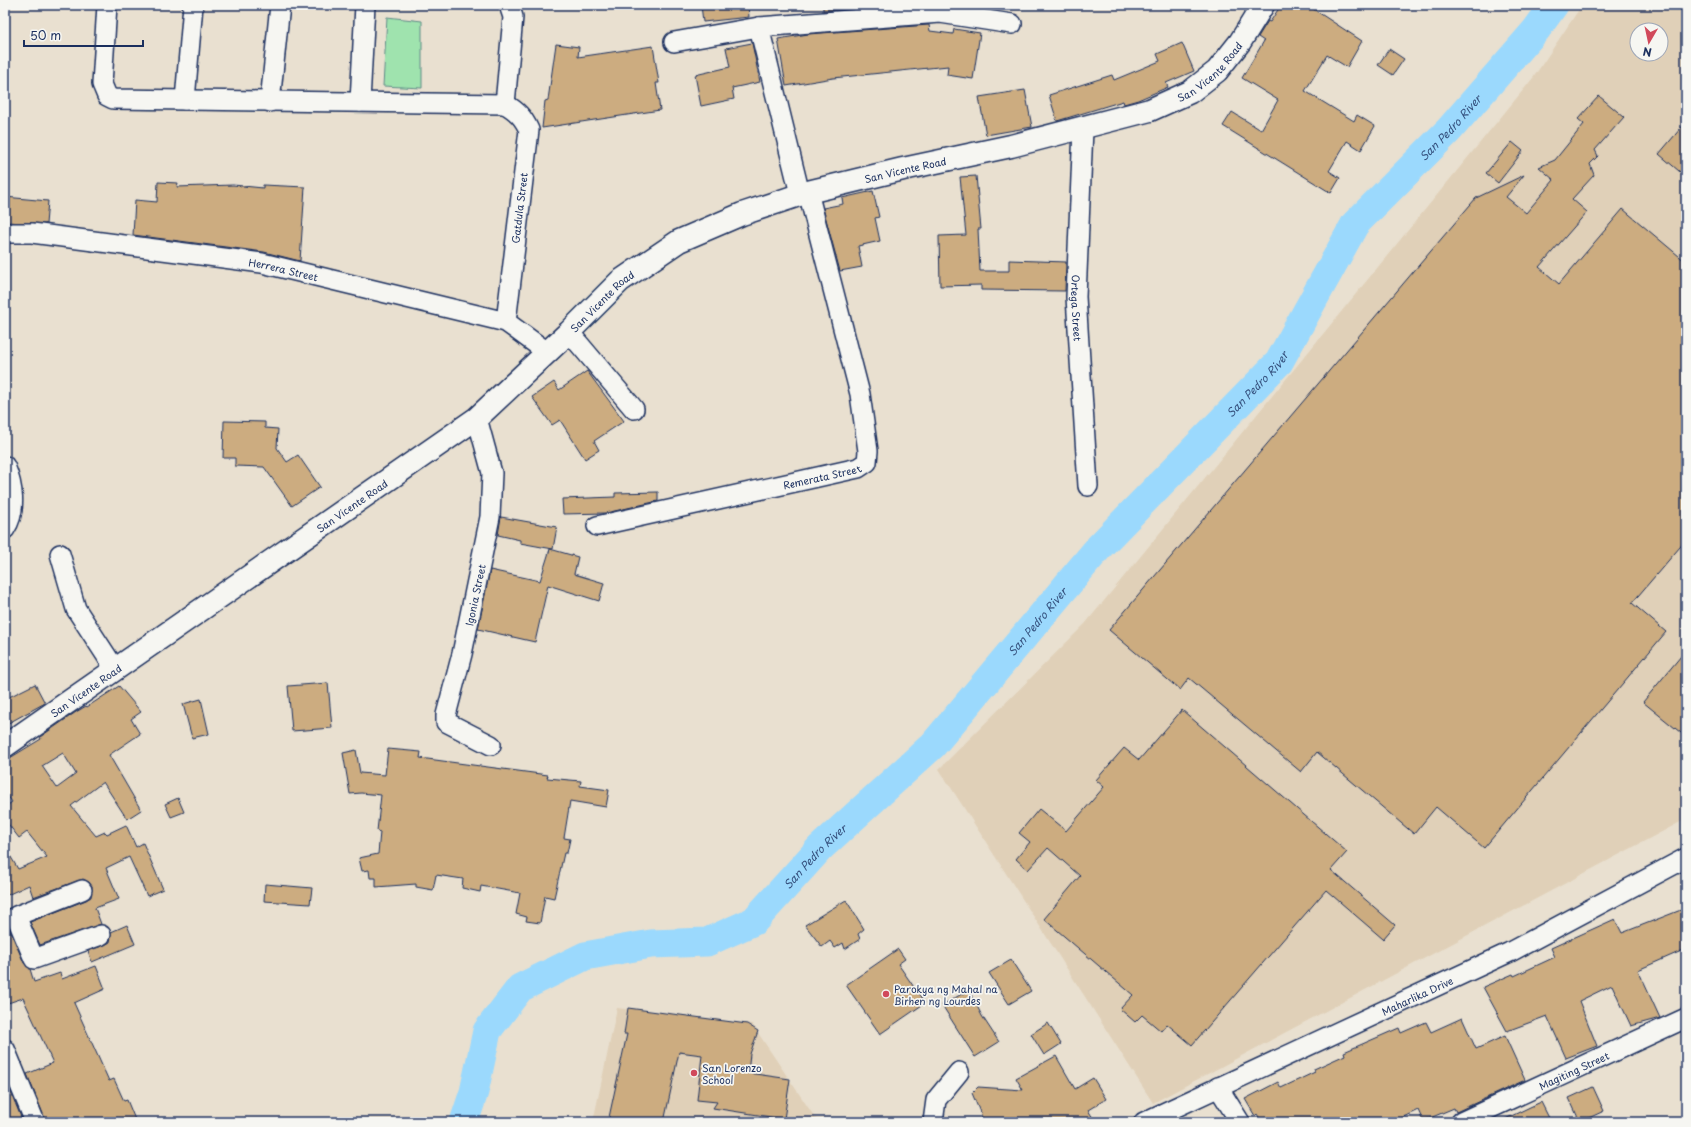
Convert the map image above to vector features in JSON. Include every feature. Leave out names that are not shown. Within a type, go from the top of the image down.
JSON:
[{"type":"main road","name":"San Vicente Road","points":[[5,746],[477,418],[569,332],[620,281],[679,241],[742,214],[804,193],[903,169],[1083,129],[1150,110],[1190,92],[1217,71],[1240,42],[1263,5]]},
{"type":"street","points":[[106,5],[102,84],[107,96],[121,100],[505,104],[513,17],[509,5]]},
{"type":"street","points":[[185,100],[193,5]]},
{"type":"street","points":[[270,102],[280,5]]},
{"type":"street","points":[[360,102],[365,5]]},
{"type":"street","points":[[674,42],[759,27],[940,13],[1012,24]]},
{"type":"street","points":[[759,27],[804,193]]},
{"type":"street","name":"Gatdula Street","points":[[505,104],[524,119],[529,130],[506,322]]},
{"type":"street","name":"Ortega Street","points":[[1083,129],[1076,297],[1088,486]]},
{"type":"street","name":"Remerata Street","points":[[597,526],[858,468],[867,462],[868,450],[860,394],[804,193]]},
{"type":"street","name":"Herrera Street","points":[[5,234],[32,233],[262,263],[506,322],[547,352]]},
{"type":"street","points":[[569,332],[634,409]]},
{"type":"street","name":"Igonia Street","points":[[477,418],[492,473],[490,517],[462,654],[446,715],[446,722],[491,745]]},
{"type":"street","points":[[5,466],[11,486],[13,504],[11,517],[5,529]]},
{"type":"street","points":[[60,554],[76,609],[115,669]]},
{"type":"street","name":"Maharlika Drive","points":[[1144,1122],[1510,952],[1686,858]]},
{"type":"street","points":[[82,890],[16,916],[13,930],[34,959],[101,935]]},
{"type":"street","name":"Magiting Street","points":[[1461,1122],[1686,1018]]},
{"type":"street","points":[[7,1059],[35,1122]]},
{"type":"street","points":[[933,1122],[936,1100],[959,1072]]},
{"type":"street","points":[[1218,1087],[1240,1122]]},
{"type":"shaded area","points":[[1582,5],[1686,5],[1686,819],[1153,1103],[939,769],[1085,624],[1533,78]]},
{"type":"shaded area","name":"San Lorenzo School","points":[[617,1008],[752,1024],[818,1122],[593,1122]]},
{"type":"green space","points":[[387,17],[422,21],[422,88],[383,86]]},
{"type":"building","points":[[701,5],[748,5],[749,17],[703,22]]},
{"type":"building","points":[[823,5],[853,5],[854,9],[823,11]]},
{"type":"building","points":[[972,5],[991,5],[991,10],[972,7]]},
{"type":"building","points":[[1281,5],[1307,5],[1362,41],[1347,67],[1327,55],[1305,91],[1354,121],[1357,115],[1375,126],[1361,150],[1347,141],[1329,171],[1340,178],[1331,193],[1223,126],[1232,112],[1261,130],[1278,100],[1242,78],[1264,41],[1258,37],[1268,21],[1270,22]]},
{"type":"building","points":[[929,25],[930,31],[953,34],[954,29],[980,33],[973,79],[947,75],[948,66],[833,78],[786,86],[778,39],[808,34]]},
{"type":"building","points":[[752,43],[760,82],[732,88],[734,99],[701,106],[695,75],[730,67],[726,48]]},
{"type":"building","points":[[1182,43],[1194,71],[1166,83],[1168,87],[1138,100],[1124,104],[1123,101],[1057,121],[1049,95],[1112,75],[1114,80],[1160,61],[1157,54]]},
{"type":"building","points":[[556,44],[579,47],[578,57],[653,46],[659,83],[656,83],[660,110],[542,128],[545,101],[548,100]]},
{"type":"building","points":[[1389,49],[1404,59],[1393,75],[1378,65]]},
{"type":"building","points":[[1025,90],[1032,127],[986,135],[979,97]]},
{"type":"building","points":[[1599,96],[1624,117],[1595,150],[1598,156],[1590,164],[1594,175],[1572,199],[1587,212],[1539,267],[1559,284],[1623,209],[1686,262],[1686,540],[1632,603],[1666,632],[1484,848],[1436,807],[1414,834],[1317,752],[1301,772],[1189,678],[1180,690],[1109,630],[1476,198],[1524,175],[1506,197],[1526,213],[1554,180],[1539,167],[1555,160],[1584,124],[1578,119]]},
{"type":"building","points":[[1686,122],[1686,177],[1659,154]]},
{"type":"building","points":[[1512,142],[1523,151],[1498,183],[1486,173]]},
{"type":"building","points":[[976,176],[981,229],[978,229],[980,271],[1009,271],[1009,260],[1066,262],[1065,291],[981,290],[981,285],[940,286],[939,236],[966,235],[960,177]]},
{"type":"building","points":[[158,182],[178,183],[177,187],[233,185],[263,188],[263,185],[305,187],[300,261],[264,252],[133,235],[135,200],[157,202]]},
{"type":"building","points":[[873,191],[879,217],[875,218],[880,241],[858,246],[862,267],[840,271],[823,208],[843,204],[842,198]]},
{"type":"building","points":[[5,197],[48,201],[46,224],[5,222]]},
{"type":"building","points":[[587,371],[624,421],[594,441],[599,450],[585,459],[560,420],[552,425],[532,397],[554,382],[559,390]]},
{"type":"building","points":[[224,421],[265,422],[265,428],[278,429],[277,448],[287,462],[298,455],[320,487],[292,506],[264,467],[235,466],[235,458],[223,458]]},
{"type":"building","points":[[658,492],[658,501],[606,513],[563,514],[562,499],[615,497],[615,493]]},
{"type":"building","points":[[501,517],[557,527],[553,549],[520,543],[520,540],[498,535]]},
{"type":"building","points":[[550,549],[578,557],[574,574],[604,583],[599,601],[548,585],[535,642],[478,629],[490,570],[540,581]]},
{"type":"building","points":[[1686,650],[1686,737],[1643,702]]},
{"type":"building","points":[[328,683],[332,728],[292,731],[288,686]]},
{"type":"building","points":[[35,684],[45,703],[5,725],[5,699]]},
{"type":"building","points":[[119,686],[141,712],[131,719],[140,734],[109,755],[141,810],[127,819],[103,782],[71,806],[96,836],[105,832],[107,834],[126,825],[136,847],[143,843],[163,889],[147,896],[129,857],[106,868],[119,899],[95,908],[101,924],[40,945],[30,922],[86,900],[91,897],[92,886],[89,882],[83,879],[33,897],[29,885],[5,896],[5,847],[18,869],[47,857],[27,832],[19,838],[5,820],[5,807],[12,802],[5,792],[5,761],[41,739],[40,737],[76,712],[86,706],[87,707]],"holes":[[[63,753],[76,774],[57,788],[42,766]]]},
{"type":"building","points":[[201,699],[209,734],[192,738],[183,704]]},
{"type":"building","points":[[1182,710],[1347,852],[1331,870],[1395,925],[1383,939],[1326,890],[1192,1045],[1167,1024],[1161,1031],[1142,1015],[1135,1022],[1120,1009],[1133,995],[1044,919],[1080,876],[1048,848],[1028,870],[1016,859],[1030,842],[1019,833],[1039,809],[1066,831],[1104,787],[1096,780],[1124,748],[1139,760]]},
{"type":"building","points":[[388,749],[421,752],[420,758],[548,775],[547,778],[581,781],[580,786],[609,790],[606,807],[570,801],[564,838],[570,839],[567,853],[564,853],[554,898],[545,896],[540,923],[526,921],[527,917],[516,914],[520,893],[481,886],[480,892],[462,888],[463,879],[436,875],[433,890],[416,887],[416,884],[376,887],[376,878],[370,878],[369,870],[362,871],[359,858],[378,854],[380,832],[377,831],[381,795],[361,793],[350,794],[343,753],[356,750],[360,773],[385,775]]},
{"type":"building","points":[[178,798],[184,812],[171,817],[165,804]]},
{"type":"building","points":[[265,884],[312,888],[310,904],[264,901]]},
{"type":"building","points":[[846,900],[864,929],[858,934],[860,939],[845,949],[843,943],[835,948],[830,941],[822,947],[805,925]]},
{"type":"building","points":[[1686,908],[1686,949],[1638,970],[1660,1018],[1631,1026],[1612,985],[1579,1001],[1597,1046],[1566,1058],[1547,1016],[1507,1031],[1483,987],[1513,974],[1514,976],[1555,957],[1551,948],[1615,919],[1622,933]]},
{"type":"building","points":[[127,925],[135,944],[92,962],[88,951],[110,942],[111,932]]},
{"type":"building","points":[[8,926],[24,963],[30,969],[34,982],[60,973],[62,979],[96,966],[105,989],[74,1003],[109,1081],[114,1079],[124,1101],[127,1100],[136,1122],[46,1122],[27,1074],[53,1063],[23,998],[5,1004],[5,928]]},
{"type":"building","name":"Parokya ng Mahal na Birhen ng Lourdes","points":[[898,949],[905,959],[898,964],[925,1003],[880,1034],[846,985]]},
{"type":"building","points":[[1011,960],[1031,991],[1009,1004],[989,973]]},
{"type":"building","points":[[969,990],[982,1016],[999,1042],[975,1057],[942,1005]]},
{"type":"building","name":"San Lorenzo School","points":[[628,1008],[747,1024],[758,1031],[750,1054],[748,1073],[790,1079],[784,1119],[713,1108],[717,1102],[697,1100],[702,1055],[679,1052],[664,1122],[608,1122],[627,1034],[624,1034]]},
{"type":"building","points":[[1462,1018],[1476,1049],[1505,1036],[1525,1080],[1456,1112],[1454,1108],[1423,1121],[1418,1110],[1393,1122],[1262,1122],[1257,1114],[1255,1116],[1245,1099],[1278,1082],[1281,1088],[1315,1072],[1314,1069],[1345,1055],[1344,1052],[1399,1028],[1401,1033],[1426,1022],[1431,1032]]},
{"type":"building","points":[[1048,1023],[1061,1044],[1044,1055],[1031,1034]]},
{"type":"building","points":[[1056,1056],[1075,1089],[1093,1078],[1106,1099],[1088,1110],[1093,1118],[1084,1122],[984,1122],[972,1093],[978,1087],[1023,1090],[1016,1078]]},
{"type":"building","points":[[5,1083],[7,1083],[23,1122],[5,1122]]},
{"type":"building","points":[[1593,1087],[1604,1111],[1580,1122],[1569,1098]]},
{"type":"building","points":[[1541,1102],[1551,1122],[1499,1122],[1530,1107]]},
{"type":"waterway","name":"San Pedro River","points":[[464,1122],[474,1092],[487,1031],[520,988],[585,956],[651,944],[707,942],[754,921],[820,848],[933,745],[1100,546],[1279,362],[1355,224],[1449,130],[1536,30],[1554,5]]},
{"type":"place","name":"Parokya ng Mahal na Birhen ng Lourdes","points":[[886,994]]},
{"type":"place","name":"San Lorenzo School","points":[[694,1073]]}]
